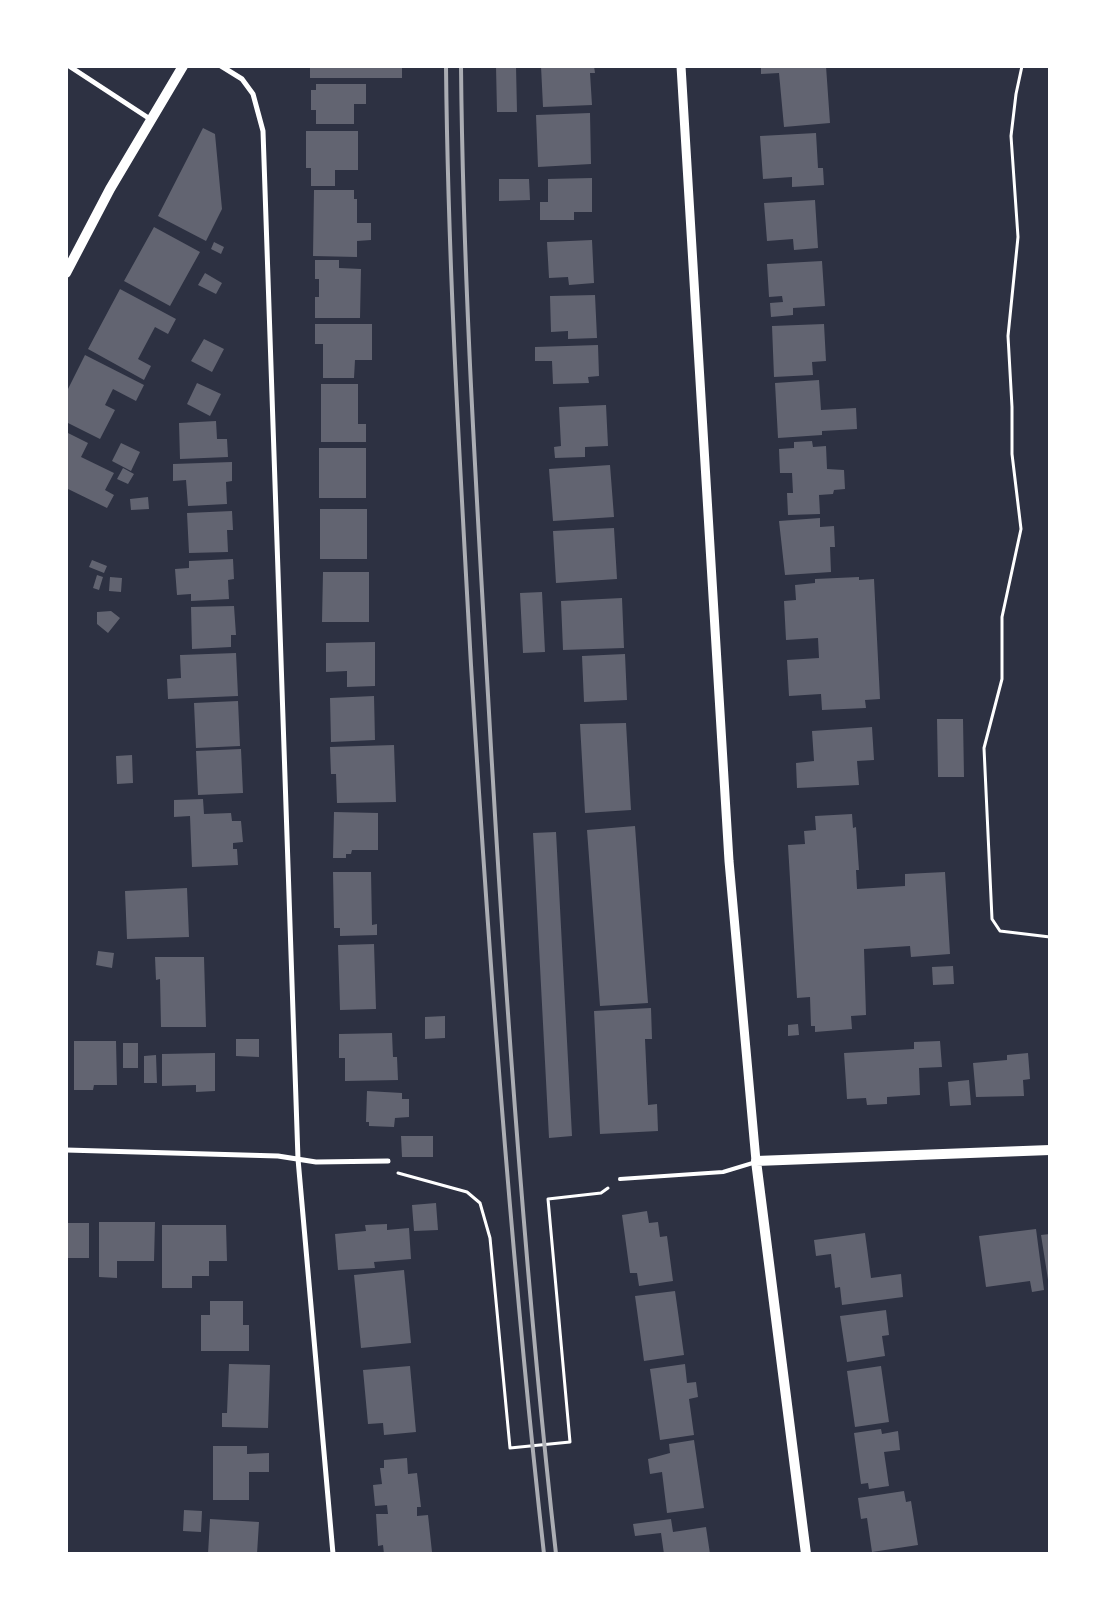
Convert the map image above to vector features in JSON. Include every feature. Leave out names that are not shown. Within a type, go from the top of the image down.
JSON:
[{"type":"main road","points":[[66,273],[110,189],[183,66]]},
{"type":"main road","points":[[806,1554],[756,1162],[1050,1150]]},
{"type":"street","points":[[69,66],[150,119]]},
{"type":"street","points":[[222,66],[242,79],[253,94],[263,131],[298,1159],[333,1554]]},
{"type":"street","points":[[680,66],[729,860],[756,1162]]},
{"type":"street","points":[[66,1150],[278,1156],[316,1162],[388,1161]]},
{"type":"lane","points":[[620,1179],[723,1172],[756,1162]]},
{"type":"path","points":[[1022,66],[1016,94],[1011,136],[1018,237],[1008,336],[1012,407],[1012,454],[1021,529],[1002,617],[1002,679],[984,748],[992,919],[1000,931],[1050,937]]},
{"type":"path","points":[[388,1161],[399,1174],[466,1192],[480,1203],[490,1238],[510,1448],[570,1442],[548,1199],[601,1193],[620,1179]]},
{"type":"building","points":[[310,66],[402,66],[402,78],[310,78]]},
{"type":"building","points":[[496,66],[516,66],[517,112],[497,112]]},
{"type":"building","points":[[541,66],[594,66],[595,73],[590,73],[592,105],[543,107]]},
{"type":"building","points":[[761,66],[826,66],[830,123],[784,127],[779,73],[761,74]]},
{"type":"building","points":[[316,84],[366,84],[366,104],[354,104],[354,124],[316,124],[316,110],[311,110],[311,90],[316,90]]},
{"type":"building","points":[[590,113],[591,164],[538,167],[536,115]]},
{"type":"building","points":[[203,128],[215,134],[222,209],[206,241],[158,216]]},
{"type":"building","points":[[306,131],[358,131],[358,170],[335,170],[335,186],[311,186],[311,168],[306,168]]},
{"type":"building","points":[[816,133],[818,168],[823,168],[824,185],[792,187],[792,177],[763,179],[760,136]]},
{"type":"building","points":[[592,178],[592,212],[574,212],[574,220],[540,220],[540,202],[548,202],[548,179]]},
{"type":"building","points":[[499,179],[529,179],[530,200],[499,201]]},
{"type":"building","points":[[314,190],[354,190],[354,199],[357,199],[357,223],[371,223],[371,240],[357,241],[357,257],[313,256]]},
{"type":"building","points":[[815,200],[818,248],[794,250],[793,239],[767,241],[764,203]]},
{"type":"building","points":[[154,227],[200,252],[170,306],[124,281]]},
{"type":"building","points":[[592,240],[594,283],[569,285],[568,277],[549,278],[547,242]]},
{"type":"building","points":[[214,242],[224,247],[221,254],[211,249]]},
{"type":"building","points":[[315,260],[339,260],[339,268],[361,269],[360,318],[315,318],[315,297],[319,297],[319,279],[315,279]]},
{"type":"building","points":[[822,261],[825,306],[793,308],[793,315],[771,317],[770,303],[783,302],[782,296],[769,297],[767,264]]},
{"type":"building","points":[[205,273],[222,283],[216,294],[198,285]]},
{"type":"building","points":[[120,289],[176,319],[168,334],[155,327],[138,359],[151,366],[144,380],[88,349]]},
{"type":"building","points":[[595,295],[597,338],[568,339],[568,331],[551,332],[550,296]]},
{"type":"building","points":[[315,324],[372,324],[372,360],[355,360],[354,378],[323,378],[323,344],[315,344]]},
{"type":"building","points":[[824,324],[826,361],[812,362],[813,375],[774,377],[772,326]]},
{"type":"building","points":[[204,339],[224,349],[212,372],[191,361]]},
{"type":"building","points":[[598,345],[599,376],[588,377],[589,383],[553,384],[552,361],[535,361],[535,347]]},
{"type":"building","points":[[85,355],[144,385],[136,401],[113,389],[105,405],[115,410],[100,439],[66,422],[66,393]]},
{"type":"building","points":[[819,380],[821,410],[856,408],[857,429],[822,431],[822,435],[778,438],[775,383]]},
{"type":"building","points":[[197,383],[221,394],[210,416],[187,404]]},
{"type":"building","points":[[321,384],[358,384],[358,424],[366,424],[366,442],[321,442]]},
{"type":"building","points":[[606,405],[608,446],[585,447],[585,457],[555,458],[554,447],[561,446],[559,407]]},
{"type":"building","points":[[216,421],[217,439],[227,439],[228,457],[180,459],[179,423]]},
{"type":"building","points":[[66,432],[88,443],[81,457],[114,473],[105,490],[114,495],[107,508],[66,488]]},
{"type":"building","points":[[812,441],[813,447],[826,446],[827,469],[844,470],[845,489],[834,490],[833,494],[819,495],[820,514],[788,515],[787,493],[793,493],[792,473],[780,473],[779,449],[794,448],[794,442]]},
{"type":"building","points":[[121,443],[140,452],[131,471],[112,461]]},
{"type":"building","points":[[319,448],[366,448],[366,498],[319,498]]},
{"type":"building","points":[[232,462],[232,481],[226,482],[227,504],[188,506],[186,480],[173,481],[173,464]]},
{"type":"building","points":[[610,465],[614,517],[553,521],[549,469]]},
{"type":"building","points":[[123,468],[134,474],[128,484],[117,479]]},
{"type":"building","points":[[148,497],[149,509],[131,510],[130,499]]},
{"type":"building","points":[[320,509],[367,509],[367,559],[320,559]]},
{"type":"building","points":[[232,511],[233,530],[227,530],[228,552],[189,553],[187,513]]},
{"type":"building","points":[[820,518],[820,527],[834,526],[835,547],[830,547],[831,572],[785,575],[779,521]]},
{"type":"building","points":[[614,528],[617,579],[556,583],[553,531]]},
{"type":"building","points":[[233,559],[234,579],[228,580],[229,599],[191,601],[191,594],[177,595],[175,569],[189,568],[189,561]]},
{"type":"building","points":[[92,560],[107,566],[104,573],[89,567]]},
{"type":"building","points":[[323,572],[369,572],[369,622],[322,622]]},
{"type":"building","points":[[97,575],[103,577],[99,590],[93,588]]},
{"type":"building","points":[[110,577],[122,578],[121,592],[109,591]]},
{"type":"building","points":[[859,577],[859,580],[874,579],[880,699],[865,700],[866,708],[822,710],[821,694],[789,696],[787,660],[819,658],[818,638],[786,640],[784,601],[796,600],[795,585],[815,583],[815,579]]},
{"type":"building","points":[[542,592],[545,652],[523,653],[520,593]]},
{"type":"building","points":[[622,598],[624,648],[563,650],[561,601]]},
{"type":"building","points":[[234,606],[236,635],[231,635],[231,647],[192,649],[191,607]]},
{"type":"building","points":[[111,611],[120,618],[108,633],[97,624],[97,612]]},
{"type":"building","points":[[375,642],[375,686],[347,687],[347,671],[326,672],[326,643]]},
{"type":"building","points":[[236,653],[238,696],[168,699],[167,679],[181,678],[180,655]]},
{"type":"building","points":[[625,654],[627,700],[584,702],[582,656]]},
{"type":"building","points":[[374,696],[375,740],[331,742],[330,698]]},
{"type":"building","points":[[238,701],[240,746],[196,748],[194,703]]},
{"type":"building","points":[[937,719],[963,719],[964,777],[938,777]]},
{"type":"building","points":[[626,723],[631,810],[585,813],[580,724]]},
{"type":"building","points":[[872,727],[874,760],[857,761],[859,785],[797,788],[796,763],[814,761],[812,731]]},
{"type":"building","points":[[394,745],[396,802],[337,803],[336,774],[331,774],[330,747]]},
{"type":"building","points":[[241,749],[243,793],[198,795],[196,751]]},
{"type":"building","points":[[132,755],[133,783],[117,784],[116,756]]},
{"type":"building","points":[[203,799],[204,814],[231,813],[232,821],[241,821],[243,842],[233,843],[233,849],[237,849],[238,865],[192,867],[190,816],[174,817],[174,800]]},
{"type":"building","points":[[334,812],[378,813],[378,850],[352,850],[351,854],[346,854],[346,858],[333,858]]},
{"type":"building","points":[[852,814],[853,828],[856,827],[859,870],[856,870],[857,889],[905,886],[905,874],[945,872],[950,954],[911,957],[910,946],[864,949],[866,1015],[851,1016],[852,1029],[815,1032],[815,1026],[811,1026],[810,997],[797,998],[788,845],[805,844],[804,831],[816,830],[815,816]]},
{"type":"building","points":[[635,826],[648,1003],[600,1006],[587,830]]},
{"type":"building","points":[[556,832],[572,1136],[549,1138],[533,833]]},
{"type":"building","points":[[333,872],[371,872],[372,925],[377,924],[377,935],[340,936],[340,928],[334,928]]},
{"type":"building","points":[[187,888],[189,937],[127,939],[125,891]]},
{"type":"building","points":[[374,944],[376,1009],[340,1010],[338,945]]},
{"type":"building","points":[[98,951],[114,953],[112,968],[96,965]]},
{"type":"building","points":[[155,957],[204,957],[206,1027],[161,1027],[160,979],[156,980]]},
{"type":"building","points":[[953,966],[954,984],[933,985],[932,967]]},
{"type":"building","points":[[651,1008],[652,1039],[645,1039],[648,1105],[657,1104],[658,1131],[600,1134],[594,1011]]},
{"type":"building","points":[[445,1016],[445,1038],[425,1039],[425,1017]]},
{"type":"building","points":[[798,1024],[799,1035],[788,1036],[788,1025]]},
{"type":"building","points":[[392,1033],[393,1057],[397,1057],[398,1080],[345,1081],[345,1058],[339,1058],[339,1034]]},
{"type":"building","points":[[236,1039],[259,1039],[259,1057],[236,1056]]},
{"type":"building","points":[[74,1041],[116,1041],[117,1085],[94,1085],[93,1090],[74,1090]]},
{"type":"building","points":[[940,1041],[942,1067],[919,1068],[920,1095],[887,1097],[887,1104],[867,1105],[866,1098],[847,1099],[844,1053],[914,1049],[914,1042]]},
{"type":"building","points":[[123,1043],[138,1043],[138,1068],[123,1068]]},
{"type":"building","points":[[215,1053],[215,1091],[196,1092],[196,1085],[162,1086],[162,1054]]},
{"type":"building","points":[[1028,1053],[1030,1079],[1023,1080],[1024,1096],[976,1097],[973,1063],[1007,1060],[1007,1055]]},
{"type":"building","points":[[156,1055],[157,1083],[144,1083],[144,1056]]},
{"type":"building","points":[[969,1080],[971,1105],[950,1106],[948,1082]]},
{"type":"building","points":[[367,1091],[402,1093],[402,1099],[409,1099],[409,1117],[395,1118],[394,1127],[369,1126],[369,1122],[366,1122]]},
{"type":"building","points":[[401,1136],[433,1136],[433,1157],[402,1157]]},
{"type":"building","points":[[436,1203],[438,1230],[414,1231],[412,1205]]},
{"type":"building","points":[[647,1211],[649,1223],[658,1222],[660,1237],[667,1236],[673,1281],[639,1286],[637,1273],[630,1273],[622,1215]]},
{"type":"building","points":[[99,1222],[155,1222],[154,1261],[117,1261],[117,1278],[99,1277]]},
{"type":"building","points":[[66,1223],[89,1223],[89,1258],[66,1258]]},
{"type":"building","points":[[387,1224],[387,1230],[409,1228],[411,1259],[374,1262],[375,1268],[338,1270],[335,1234],[366,1231],[365,1225]]},
{"type":"building","points":[[162,1225],[226,1225],[227,1261],[209,1261],[209,1276],[192,1276],[192,1288],[162,1288]]},
{"type":"building","points":[[1036,1229],[1044,1290],[1032,1292],[1030,1281],[986,1287],[979,1236]]},
{"type":"building","points":[[865,1233],[871,1278],[901,1274],[903,1297],[842,1305],[840,1287],[835,1288],[831,1254],[816,1256],[814,1240]]},
{"type":"building","points":[[1050,1234],[1050,1285],[1049,1286],[1041,1235]]},
{"type":"building","points":[[404,1270],[411,1343],[361,1348],[354,1275]]},
{"type":"building","points":[[675,1291],[684,1355],[644,1361],[635,1296]]},
{"type":"building","points":[[210,1301],[243,1301],[243,1325],[249,1325],[249,1351],[201,1351],[201,1315],[210,1315]]},
{"type":"building","points":[[886,1310],[889,1335],[882,1336],[885,1356],[847,1362],[840,1316]]},
{"type":"building","points":[[229,1364],[270,1365],[268,1428],[222,1427],[222,1413],[227,1413]]},
{"type":"building","points":[[685,1364],[687,1383],[696,1382],[698,1397],[689,1399],[694,1435],[660,1440],[650,1369]]},
{"type":"building","points":[[410,1366],[416,1432],[384,1435],[383,1423],[368,1424],[363,1370]]},
{"type":"building","points":[[881,1366],[889,1422],[855,1427],[847,1371]]},
{"type":"building","points":[[881,1429],[882,1434],[898,1431],[900,1450],[884,1452],[889,1486],[869,1489],[868,1483],[861,1484],[854,1433]]},
{"type":"building","points":[[694,1440],[704,1508],[667,1513],[662,1472],[650,1474],[648,1459],[670,1453],[669,1444]]},
{"type":"building","points":[[213,1446],[247,1446],[247,1454],[269,1453],[269,1472],[249,1472],[249,1500],[213,1500]]},
{"type":"building","points":[[407,1458],[408,1474],[417,1473],[421,1507],[417,1507],[417,1516],[428,1515],[432,1552],[384,1554],[383,1545],[378,1546],[376,1514],[388,1514],[387,1505],[375,1506],[373,1485],[382,1484],[380,1468],[384,1468],[384,1460]]},
{"type":"building","points":[[904,1491],[906,1502],[911,1501],[918,1545],[872,1552],[867,1518],[861,1519],[858,1498]]},
{"type":"building","points":[[184,1510],[202,1511],[201,1532],[183,1531]]},
{"type":"building","points":[[210,1519],[259,1522],[257,1554],[208,1554]]},
{"type":"building","points":[[671,1519],[673,1532],[706,1527],[710,1554],[664,1554],[661,1533],[635,1536],[633,1524]]},
{"type":"railway","points":[[446,66],[455,366],[478,776],[493,999],[511,1221],[544,1554]]},
{"type":"railway","points":[[461,66],[464,223],[471,381],[501,910],[516,1125],[534,1339],[556,1554]]}]
